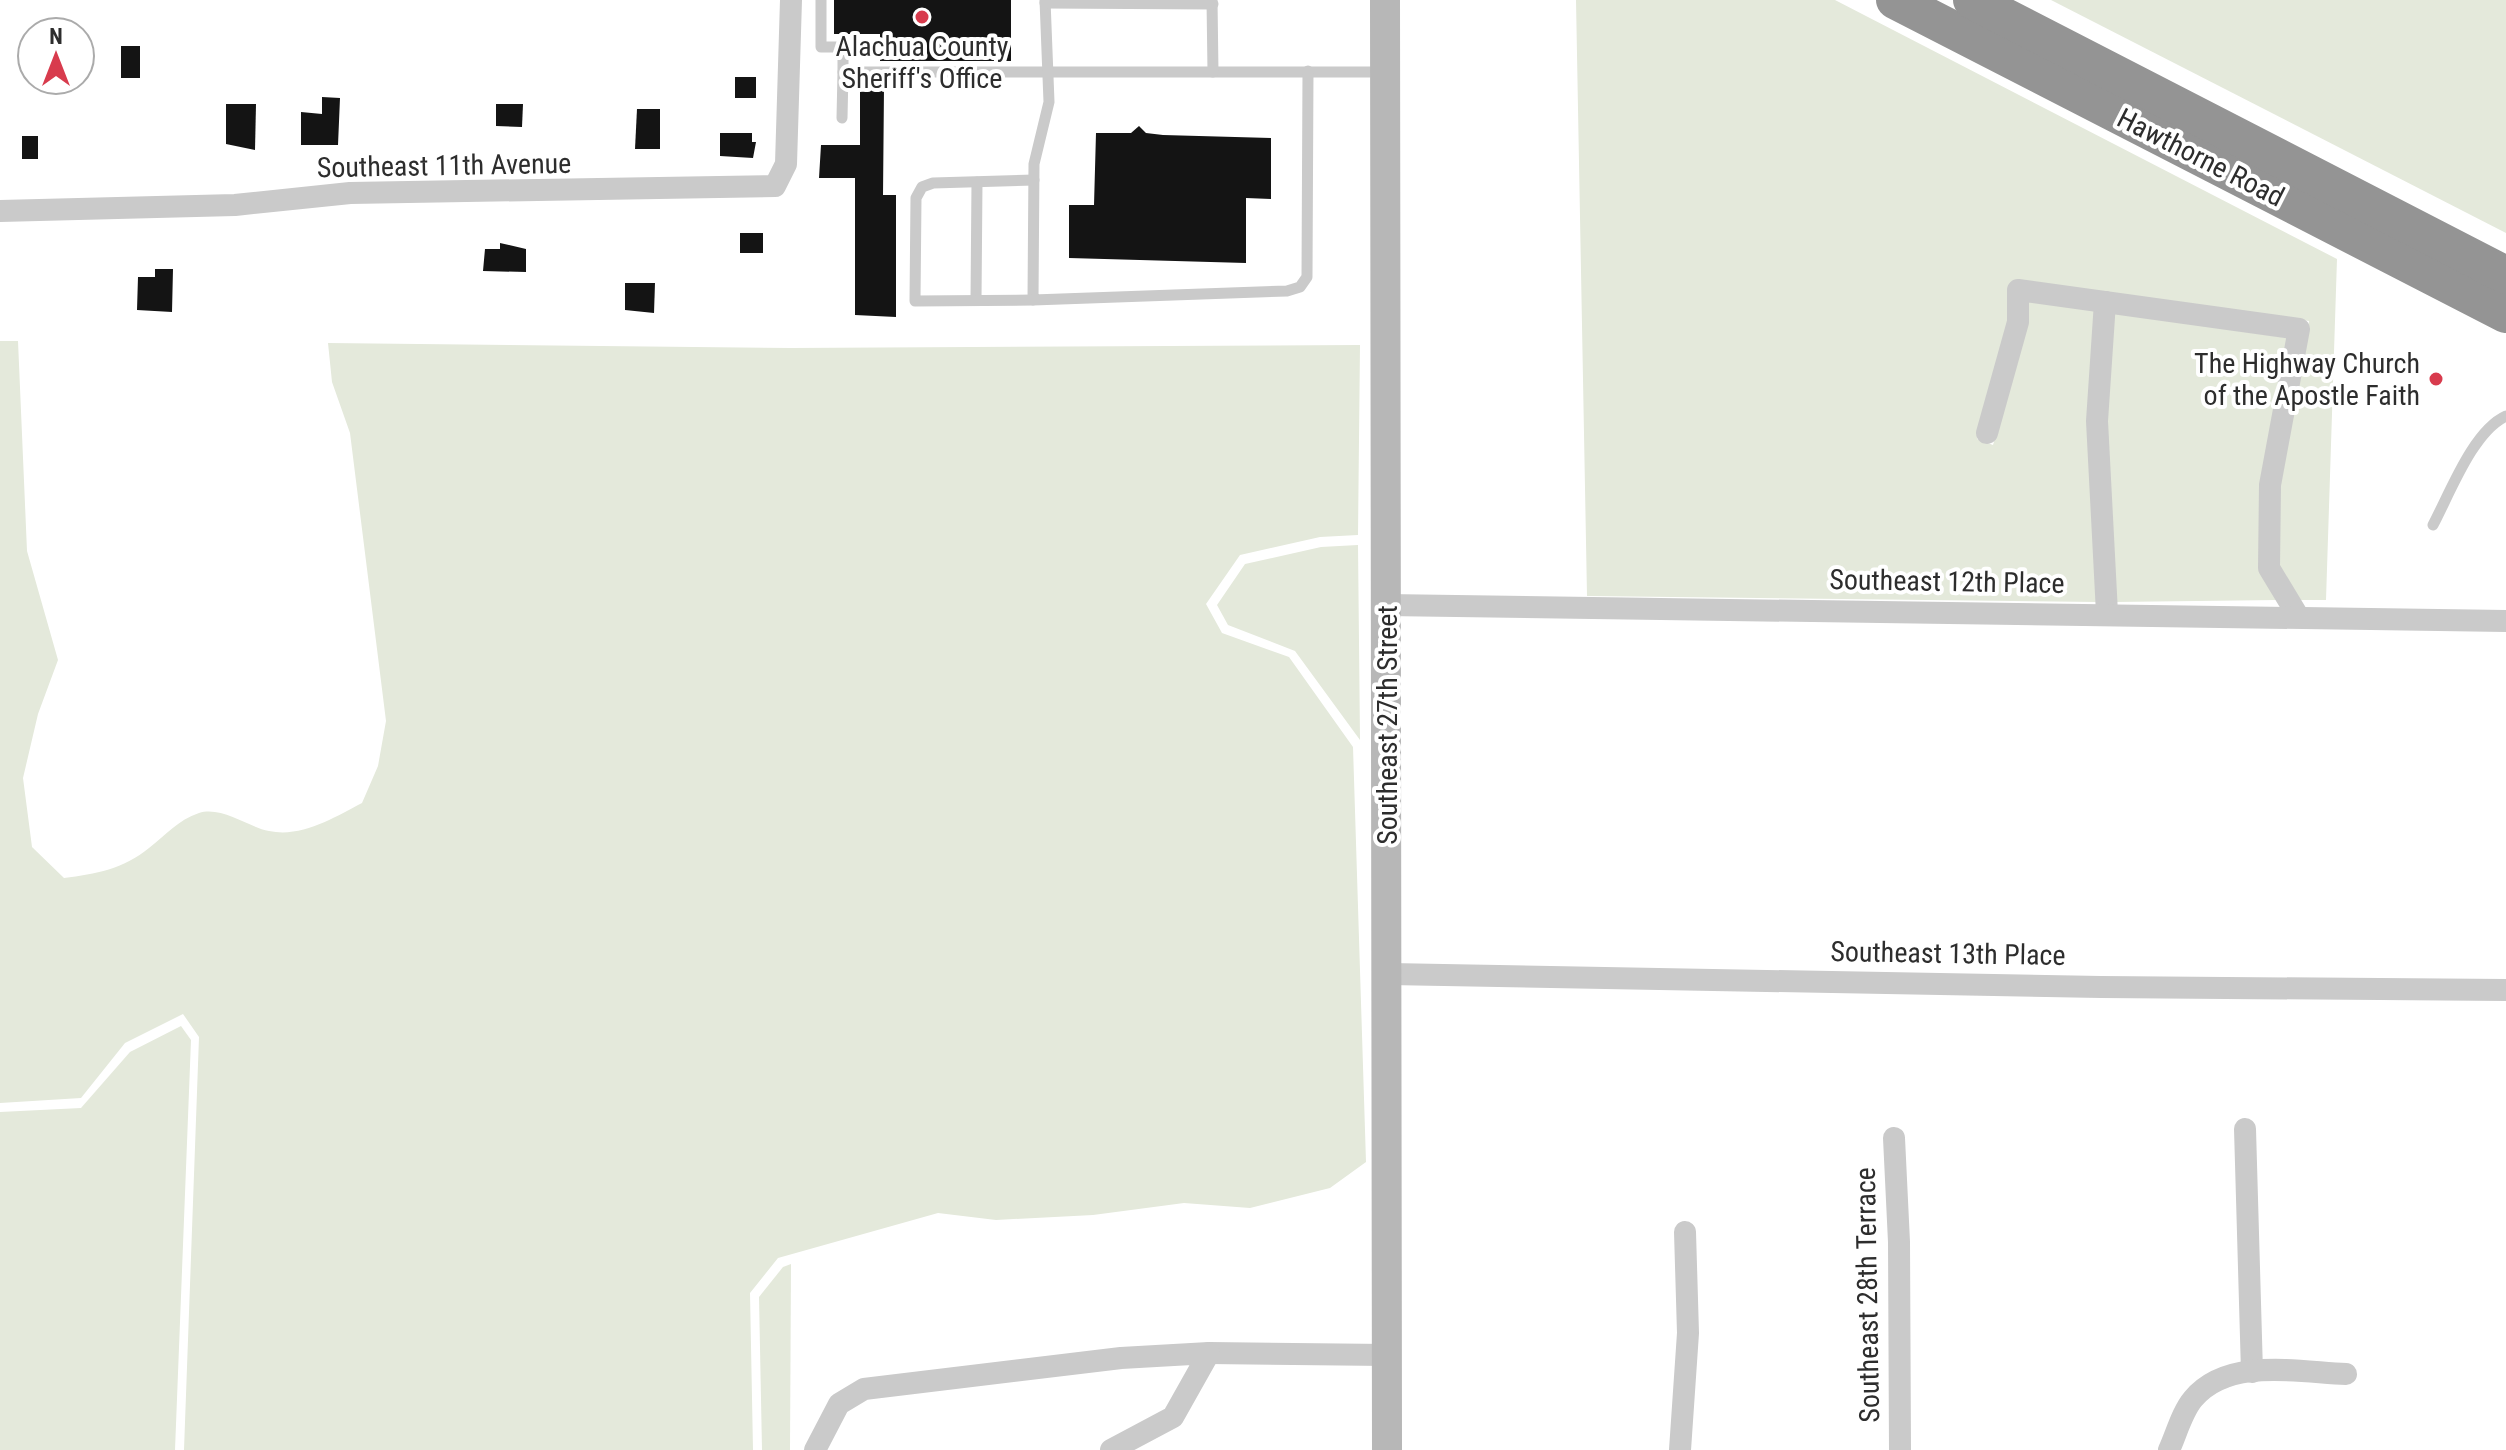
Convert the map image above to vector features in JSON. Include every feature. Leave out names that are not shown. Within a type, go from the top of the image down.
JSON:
[{"type":"highway","name":"Hawthorne Road","points":[[1895,0],[2328,203],[2506,275]]},
{"type":"highway","name":"Hawthorne Road","points":[[1972,0],[2328,203],[2506,314]]},
{"type":"street","name":"Southeast 11th Avenue","points":[[0,211],[235,205],[350,193],[775,186],[786,164],[791,0]]},
{"type":"street","name":"Southeast 27th Street","points":[[1385,0],[1389,974],[1387,1450]]},
{"type":"street","points":[[1987,433],[2018,322],[2018,290],[2299,329],[2270,485],[2269,568],[2298,616]]},
{"type":"street","points":[[2105,302],[2097,421],[2107,613]]},
{"type":"street","name":"Southeast 12th Place","points":[[1386,605],[2506,621]]},
{"type":"street","name":"Southeast 13th Place","points":[[1389,974],[2101,987],[2506,990]]},
{"type":"street","points":[[2245,1129],[2252,1372]]},
{"type":"street","name":"Southeast 28th Terrace","points":[[1894,1138],[1899,1242],[1900,1450]]},
{"type":"street","points":[[1680,1450],[1688,1333],[1685,1232]]},
{"type":"street","points":[[1111,1450],[1173,1417],[1209,1353]]},
{"type":"street","points":[[815,1450],[839,1404],[864,1389],[1121,1358],[1209,1353],[1387,1355]]},
{"type":"street","points":[[2169,1450],[2190,1404],[2223,1376],[2252,1372],[2346,1374]]},
{"type":"lane","points":[[821,0],[821,47],[843,47],[842,118]]},
{"type":"lane","points":[[1033,300],[1036,146],[1047,117],[1045,2],[1212,2],[1213,72]]},
{"type":"lane","points":[[1034,180],[933,183],[922,187],[916,198],[915,301],[1287,291],[1300,287],[1307,277],[1308,71]]},
{"type":"lane","points":[[843,72],[1386,72]]},
{"type":"lane","points":[[976,300],[977,182]]},
{"type":"lane","points":[[2433,525],[2480,437],[2495,421],[2506,416]]},
{"type":"shaded area","points":[[1576,0],[1835,0],[2337,259],[2326,600],[2299,600],[2278,565],[2279,486],[2309,321],[2019,280],[1977,439],[1993,445],[2018,361],[2027,301],[2096,311],[2098,602],[1587,596]]},
{"type":"shaded area","points":[[2051,0],[2506,0],[2506,233]]},
{"type":"shaded area","points":[[2113,313],[2288,338],[2284,357],[2278,600],[2115,602],[2106,421]]},
{"type":"shaded area","points":[[0,341],[18,341],[27,551],[58,660],[38,714],[23,778],[32,847],[64,878],[119,866],[149,848],[178,824],[199,813],[217,812],[261,829],[294,832],[318,825],[362,803],[378,766],[386,721],[350,433],[332,382],[328,343],[791,348],[1360,345],[1358,535],[1320,537],[1240,555],[1206,604],[1222,633],[1289,657],[1353,747],[1366,1162],[1330,1188],[1250,1208],[1184,1203],[1093,1215],[996,1220],[938,1213],[778,1258],[750,1293],[753,1450],[184,1450],[199,1037],[183,1014],[125,1043],[81,1098],[0,1103]]},
{"type":"shaded area","points":[[1358,545],[1360,740],[1295,651],[1228,625],[1217,605],[1245,564],[1321,547]]},
{"type":"shaded area","points":[[181,1026],[191,1040],[175,1450],[0,1450],[0,1112],[81,1108],[130,1052]]},
{"type":"shaded area","points":[[791,1264],[790,1450],[762,1450],[759,1297],[783,1267]]},
{"type":"building","name":"Alachua County Sheriff's Office","points":[[834,0],[1011,0],[1011,61],[880,61],[880,34],[834,34]]},
{"type":"building","points":[[121,46],[140,46],[140,78],[121,78]]},
{"type":"building","points":[[735,77],[756,77],[756,98],[735,98]]},
{"type":"building","points":[[860,86],[884,87],[883,195],[896,195],[896,317],[855,315],[855,178],[819,178],[821,145],[860,145]]},
{"type":"building","points":[[322,97],[340,98],[338,145],[301,145],[301,112],[322,114]]},
{"type":"building","points":[[226,104],[256,104],[255,150],[226,144]]},
{"type":"building","points":[[496,104],[523,104],[522,127],[496,126]]},
{"type":"building","points":[[637,109],[660,109],[660,149],[635,149]]},
{"type":"building","points":[[1139,126],[1146,133],[1163,135],[1271,138],[1271,199],[1246,198],[1246,263],[1069,258],[1069,205],[1094,205],[1096,133],[1131,133]]},
{"type":"building","points":[[720,133],[752,133],[752,142],[756,142],[753,158],[720,156]]},
{"type":"building","points":[[22,136],[38,136],[38,159],[22,159]]},
{"type":"building","points":[[740,233],[763,233],[763,253],[740,253]]},
{"type":"building","points":[[500,243],[526,249],[526,272],[483,271],[485,249],[500,249]]},
{"type":"building","points":[[155,269],[173,269],[172,312],[137,310],[138,277],[155,277]]},
{"type":"building","points":[[625,283],[655,283],[654,313],[625,310]]},
{"type":"place","name":"Alachua County Sheriff's Office","points":[[922,17]]},
{"type":"place","name":"The Highway Church of the Apostle Faith","points":[[2436,379]]}]
